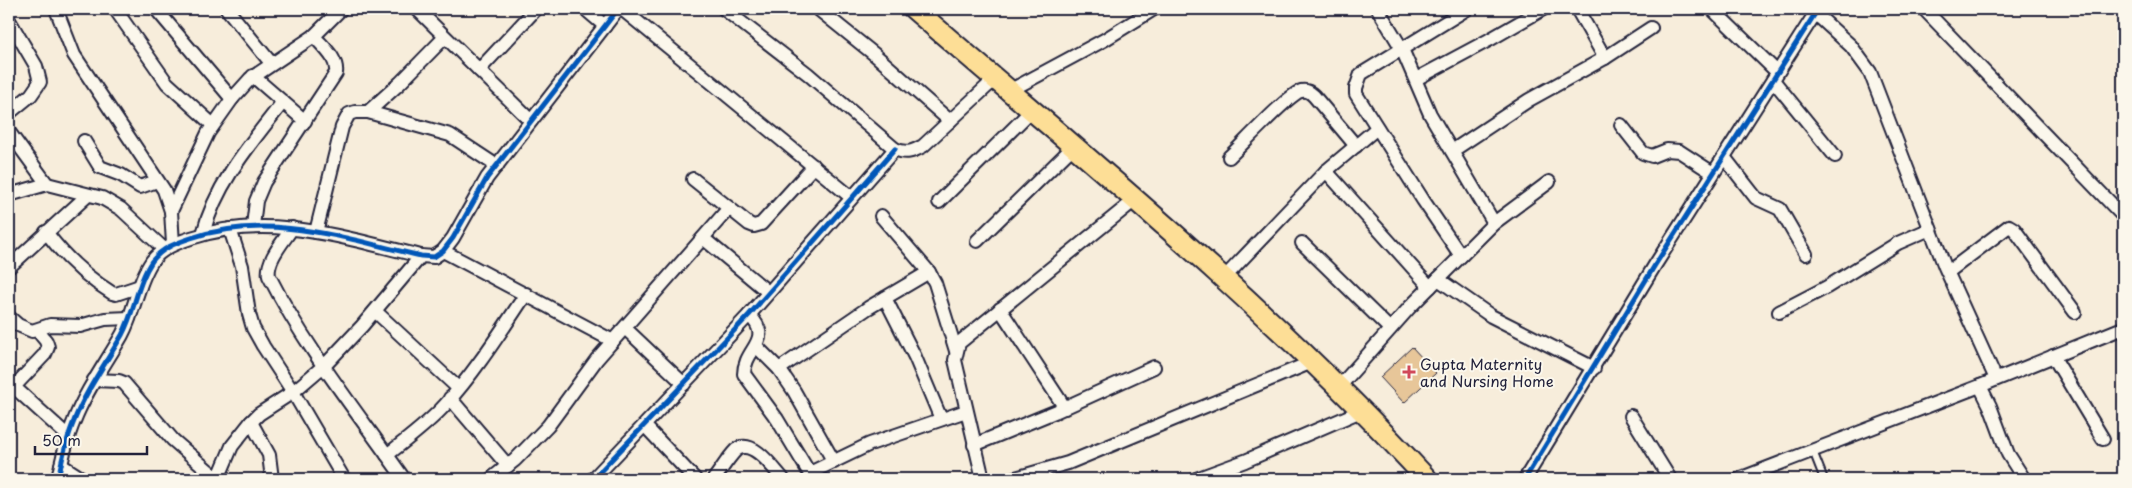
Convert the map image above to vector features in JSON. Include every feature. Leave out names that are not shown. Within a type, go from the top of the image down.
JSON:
[{"type":"main road","points":[[914,9],[1225,277],[1338,387],[1427,479]]},
{"type":"street","points":[[56,9],[74,55],[164,190],[171,211]]},
{"type":"street","points":[[115,9],[167,82],[213,124]]},
{"type":"street","points":[[156,9],[232,98]]},
{"type":"street","points":[[227,9],[271,63]]},
{"type":"street","points":[[168,247],[171,211],[213,124],[232,98],[253,76],[314,36],[341,9]]},
{"type":"street","points":[[417,9],[531,120]]},
{"type":"street","points":[[479,70],[536,9]]},
{"type":"street","points":[[585,9],[605,26]]},
{"type":"street","points":[[58,479],[74,419],[94,380],[123,333],[140,286],[152,261],[168,247],[202,234],[252,226],[292,228],[316,232],[421,256],[434,257],[443,251],[453,238],[497,166],[531,120],[620,9],[851,197]]},
{"type":"street","points":[[724,9],[808,74],[894,148],[904,153],[922,146],[950,121],[1002,85],[1104,40],[1154,9]]},
{"type":"street","points":[[818,9],[874,54],[950,121]]},
{"type":"street","points":[[1378,9],[1402,49],[1430,114],[1494,223]]},
{"type":"street","points":[[1461,256],[1356,94],[1361,74],[1467,9]]},
{"type":"street","points":[[1416,79],[1543,9]]},
{"type":"street","points":[[1577,9],[1605,58]]},
{"type":"street","points":[[1712,9],[1775,76],[1835,156]]},
{"type":"street","points":[[1924,9],[2123,216]]},
{"type":"street","points":[[1526,479],[1655,265],[1816,11],[1851,46],[1870,72],[1930,229],[1996,380]]},
{"type":"street","points":[[9,20],[36,66],[40,82],[31,95],[9,113]]},
{"type":"street","points":[[1452,151],[1529,100],[1605,58],[1651,28]]},
{"type":"street","points":[[252,226],[254,206],[264,182],[336,73],[337,66],[334,60],[314,36]]},
{"type":"street","points":[[368,112],[400,83],[445,37]]},
{"type":"street","points":[[253,76],[305,121]]},
{"type":"street","points":[[1229,157],[1289,99],[1302,91],[1308,91],[1314,96],[1356,146]]},
{"type":"street","points":[[202,234],[211,208],[237,160],[283,102]]},
{"type":"street","points":[[939,202],[1032,110]]},
{"type":"street","points":[[316,232],[348,114],[368,112],[450,135],[497,166]]},
{"type":"street","points":[[1621,125],[1643,153],[1652,156],[1667,150],[1679,151],[1713,173]]},
{"type":"street","points":[[1225,277],[1326,171],[1377,128]]},
{"type":"street","points":[[9,132],[47,184]]},
{"type":"street","points":[[84,140],[96,163],[104,170],[121,175],[140,187],[157,181]]},
{"type":"street","points":[[977,241],[1074,146]]},
{"type":"street","points":[[593,479],[606,475],[645,426],[749,315],[894,148]]},
{"type":"street","points":[[1724,156],[1756,198],[1780,209],[1806,254]]},
{"type":"street","points":[[693,179],[754,226],[761,224],[814,166]]},
{"type":"street","points":[[1326,171],[1434,283],[1491,316],[1594,368]]},
{"type":"street","points":[[1338,387],[1390,329],[1494,223],[1549,182]]},
{"type":"street","points":[[9,195],[47,184],[110,202],[168,247]]},
{"type":"street","points":[[9,267],[88,195]]},
{"type":"street","points":[[983,479],[955,360],[959,343],[1136,199]]},
{"type":"street","points":[[491,479],[508,466],[548,426],[597,359],[729,208]]},
{"type":"street","points":[[881,216],[930,272],[956,351]]},
{"type":"street","points":[[1948,272],[2009,226],[2014,229],[2075,312]]},
{"type":"street","points":[[292,228],[270,262],[268,270],[276,289],[323,366],[404,479]]},
{"type":"street","points":[[230,229],[242,266],[253,328],[344,479]]},
{"type":"street","points":[[1779,312],[1827,287],[1898,243],[1930,229]]},
{"type":"street","points":[[46,232],[64,255],[84,273],[112,293],[116,294],[140,286]]},
{"type":"street","points":[[703,238],[768,292]]},
{"type":"street","points":[[1302,243],[1390,329]]},
{"type":"street","points":[[443,251],[613,341]]},
{"type":"street","points":[[94,380],[119,380],[124,383],[173,440],[218,479],[232,446],[250,422],[293,392],[323,366],[375,312],[421,256]]},
{"type":"street","points":[[779,369],[885,298],[930,272]]},
{"type":"street","points":[[387,454],[432,418],[454,393],[489,348],[526,294]]},
{"type":"street","points":[[885,298],[915,357],[941,419]]},
{"type":"street","points":[[1000,309],[1065,408]]},
{"type":"street","points":[[375,312],[454,393],[508,466]]},
{"type":"street","points":[[749,315],[758,323],[760,336],[744,367],[744,374],[777,419],[811,476],[870,444],[966,411]]},
{"type":"street","points":[[9,317],[26,330],[32,332],[50,325],[80,326],[105,319],[129,318]]},
{"type":"street","points":[[625,328],[684,384]]},
{"type":"street","points":[[1739,479],[1996,380],[2123,328]]},
{"type":"street","points":[[37,330],[46,341],[48,347],[44,354],[12,389],[68,436]]},
{"type":"street","points":[[756,346],[779,369],[794,391],[834,462]]},
{"type":"street","points":[[2053,356],[2103,438]]},
{"type":"street","points":[[1012,479],[1068,463],[1312,362]]},
{"type":"street","points":[[974,445],[1065,408],[1154,367]]},
{"type":"street","points":[[1980,386],[1990,406],[2008,454],[2024,479]]},
{"type":"street","points":[[1196,479],[1246,461],[1361,411]]},
{"type":"street","points":[[1632,416],[1670,479]]},
{"type":"street","points":[[250,422],[270,455],[272,479]]},
{"type":"street","points":[[645,426],[695,479]]},
{"type":"street","points":[[714,479],[737,449],[744,447],[757,451],[783,479]]},
{"type":"street","points":[[61,465],[83,479]]},
{"type":"lane","points":[[1813,451],[1824,479]]},
{"type":"building","points":[[1412,347],[1436,373],[1404,403],[1380,377]]},
{"type":"cycle path","points":[[58,479],[66,442],[79,410],[122,335],[147,270],[160,253],[191,238],[250,227],[307,230],[421,256],[434,257],[443,251],[453,238],[487,178],[618,9]]},
{"type":"cycle path","points":[[1525,479],[1655,265],[1818,9]]},
{"type":"cycle path","points":[[593,479],[749,315],[895,149]]},
{"type":"place","name":"Gupta Maternity and Nursing Home","points":[[1409,372]]}]
